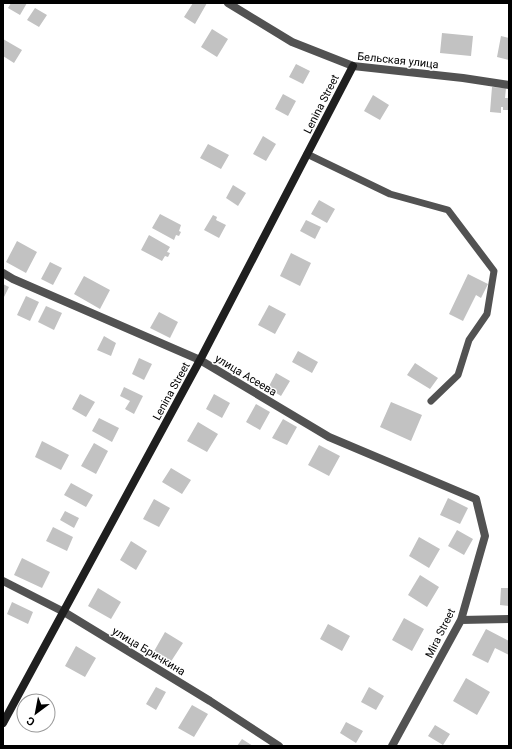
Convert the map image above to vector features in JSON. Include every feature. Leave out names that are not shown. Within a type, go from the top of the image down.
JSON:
[{"type":"street","name":"Бельская улица","points":[[228,3],[292,42],[353,66],[463,78],[509,85]]},
{"type":"street","name":"Lenina Street","points":[[3,723],[200,360],[353,66]]},
{"type":"street","name":"улица Асеева","points":[[3,273],[13,279],[200,360],[329,438],[476,498]]},
{"type":"street","name":"Mira Street","points":[[392,746],[461,620],[485,536],[476,498]]},
{"type":"street","name":"улица Бричкина","points":[[3,581],[64,612],[210,701],[279,746]]},
{"type":"street","points":[[461,620],[509,619]]},
{"type":"lane","points":[[307,154],[390,194],[448,210],[494,271],[488,314],[470,340],[458,375],[431,401]]},
{"type":"building","points":[[11,3],[27,3],[20,15],[8,8]]},
{"type":"building","points":[[193,3],[207,3],[195,24],[184,17]]},
{"type":"building","points":[[35,8],[47,15],[39,27],[27,20]]},
{"type":"building","points":[[212,29],[228,39],[217,57],[201,47]]},
{"type":"building","points":[[442,33],[473,36],[471,56],[440,53]]},
{"type":"building","points":[[501,36],[509,38],[509,60],[497,57]]},
{"type":"building","points":[[3,39],[22,50],[14,63],[3,56]]},
{"type":"building","points":[[296,64],[310,71],[303,84],[289,77]]},
{"type":"building","points":[[492,87],[506,88],[505,98],[509,98],[509,110],[503,110],[503,107],[501,107],[501,113],[490,112]]},
{"type":"building","points":[[283,94],[296,101],[288,116],[275,109]]},
{"type":"building","points":[[373,95],[389,105],[380,120],[364,111]]},
{"type":"building","points":[[263,136],[276,144],[266,161],[253,154]]},
{"type":"building","points":[[208,144],[229,155],[221,169],[200,158]]},
{"type":"building","points":[[233,185],[246,193],[238,206],[226,198]]},
{"type":"building","points":[[319,200],[335,209],[327,223],[311,214]]},
{"type":"building","points":[[160,214],[181,225],[179,231],[181,232],[179,236],[176,235],[174,240],[152,228]]},
{"type":"building","points":[[213,215],[217,217],[216,220],[226,225],[219,238],[204,230]]},
{"type":"building","points":[[306,220],[321,227],[315,239],[300,231]]},
{"type":"building","points":[[149,235],[170,247],[167,252],[170,253],[168,257],[165,256],[162,261],[141,250]]},
{"type":"building","points":[[17,241],[37,252],[26,273],[6,262]]},
{"type":"building","points":[[291,253],[311,263],[300,286],[280,276]]},
{"type":"building","points":[[50,262],[62,268],[53,285],[41,279]]},
{"type":"building","points":[[468,274],[488,284],[481,298],[476,295],[463,321],[449,314]]},
{"type":"building","points":[[84,276],[110,290],[100,309],[74,294]]},
{"type":"building","points":[[3,284],[9,287],[3,299]]},
{"type":"building","points":[[26,296],[39,302],[30,321],[17,315]]},
{"type":"building","points":[[269,305],[286,314],[275,334],[258,325]]},
{"type":"building","points":[[46,306],[62,313],[54,330],[38,322]]},
{"type":"building","points":[[159,312],[178,322],[170,338],[150,328]]},
{"type":"building","points":[[104,336],[116,343],[111,356],[97,350]]},
{"type":"building","points":[[298,351],[318,362],[312,373],[292,362]]},
{"type":"building","points":[[139,358],[152,364],[144,380],[132,374]]},
{"type":"building","points":[[415,363],[438,378],[430,389],[407,375]]},
{"type":"building","points":[[276,373],[290,381],[281,396],[268,388]]},
{"type":"building","points":[[124,387],[143,396],[134,414],[125,409],[130,401],[120,396]]},
{"type":"building","points":[[80,394],[95,402],[86,417],[72,409]]},
{"type":"building","points":[[214,394],[230,403],[222,418],[206,409]]},
{"type":"building","points":[[391,402],[422,415],[411,441],[380,427]]},
{"type":"building","points":[[256,404],[270,412],[260,430],[246,422]]},
{"type":"building","points":[[99,418],[119,428],[112,442],[92,431]]},
{"type":"building","points":[[283,419],[297,427],[287,445],[272,438]]},
{"type":"building","points":[[198,422],[218,434],[207,452],[187,441]]},
{"type":"building","points":[[42,441],[69,455],[61,470],[35,457]]},
{"type":"building","points":[[94,443],[108,451],[96,474],[81,466]]},
{"type":"building","points":[[319,445],[340,456],[329,476],[308,465]]},
{"type":"building","points":[[171,468],[191,480],[182,494],[162,482]]},
{"type":"building","points":[[71,483],[93,495],[86,507],[64,495]]},
{"type":"building","points":[[448,498],[468,508],[460,524],[440,515]]},
{"type":"building","points":[[154,499],[170,508],[159,527],[143,519]]},
{"type":"building","points":[[65,511],[79,518],[74,528],[60,520]]},
{"type":"building","points":[[53,527],[73,537],[67,551],[46,541]]},
{"type":"building","points":[[457,530],[473,539],[464,555],[448,546]]},
{"type":"building","points":[[419,537],[440,549],[429,568],[409,556]]},
{"type":"building","points":[[131,541],[147,551],[136,570],[120,560]]},
{"type":"building","points":[[22,558],[50,572],[42,588],[14,575]]},
{"type":"building","points":[[420,575],[439,587],[427,607],[408,595]]},
{"type":"building","points":[[98,588],[121,602],[111,619],[88,606]]},
{"type":"building","points":[[501,588],[509,588],[509,606],[500,605]]},
{"type":"building","points":[[12,602],[33,612],[28,624],[7,614]]},
{"type":"building","points":[[404,618],[424,629],[412,651],[392,640]]},
{"type":"building","points":[[328,624],[350,636],[342,651],[320,639]]},
{"type":"building","points":[[486,629],[509,641],[509,655],[495,648],[488,663],[472,655]]},
{"type":"building","points":[[165,632],[183,643],[170,663],[153,653]]},
{"type":"building","points":[[76,646],[96,658],[85,677],[65,666]]},
{"type":"building","points":[[466,678],[490,692],[477,715],[453,701]]},
{"type":"building","points":[[156,687],[166,692],[156,710],[146,704]]},
{"type":"building","points":[[369,687],[384,696],[376,710],[361,702]]},
{"type":"building","points":[[192,705],[208,714],[194,737],[178,728]]},
{"type":"building","points":[[346,722],[363,731],[356,743],[340,733]]},
{"type":"building","points":[[435,725],[450,734],[443,745],[428,736]]},
{"type":"building","points":[[242,739],[253,746],[237,746]]}]
